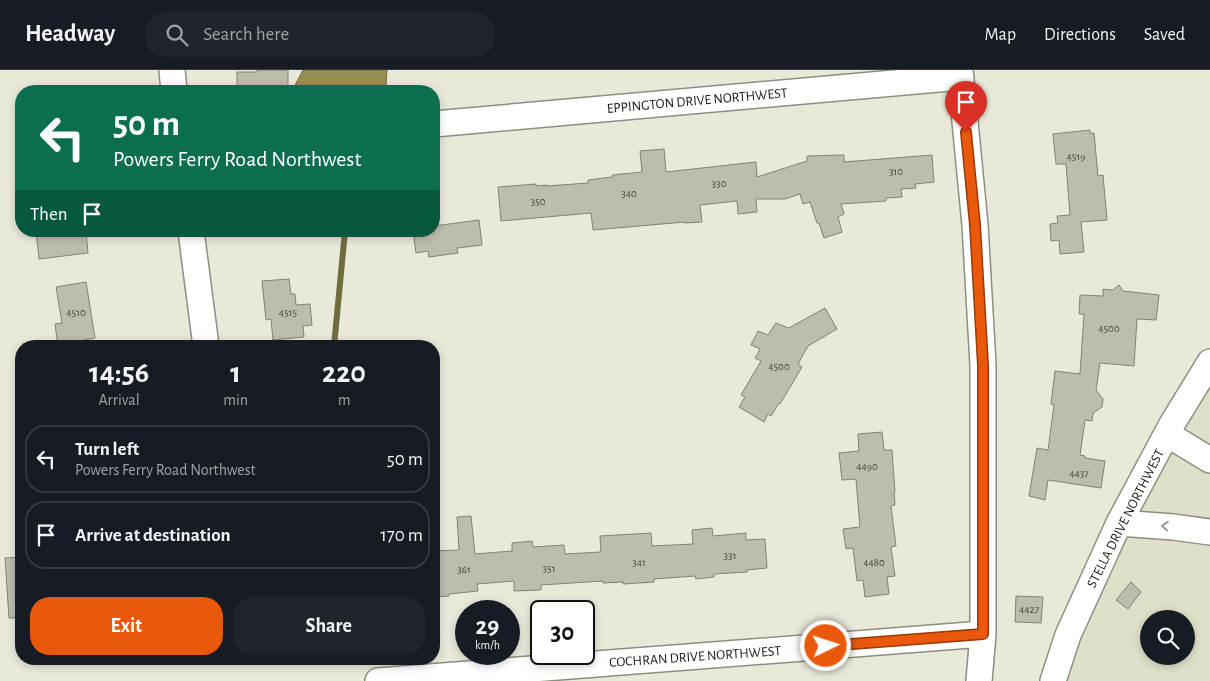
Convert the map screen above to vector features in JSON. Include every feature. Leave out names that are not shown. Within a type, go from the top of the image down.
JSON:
[{"type":"street","points":[[172,70],[173,85]]},
{"type":"street","points":[[961,73],[975,225],[983,365],[983,634],[979,681]]},
{"type":"street","name":"EPPINGTON DRIVE NORTHWEST","points":[[440,123],[961,73]]},
{"type":"street","points":[[192,237],[205,340]]},
{"type":"street","name":"STELLA DRIVE NORTHWEST","points":[[1053,681],[1068,635],[1120,524],[1167,434],[1210,362]]},
{"type":"street","points":[[1167,434],[1208,455]]},
{"type":"street","points":[[1120,524],[1173,527],[1210,532]]},
{"type":"street","name":"COCHRAN DRIVE NORTHWEST","points":[[378,681],[415,680],[983,634]]},
{"type":"shaded area","points":[[303,70],[387,70],[386,85],[295,85]]},
{"type":"shaded area","points":[[1210,359],[1210,681],[1050,681]]},
{"type":"building","points":[[257,70],[288,70],[288,85],[237,85],[237,72],[257,72]]},
{"type":"building","points":[[1090,130],[1090,133],[1094,133],[1098,176],[1103,175],[1107,220],[1081,222],[1084,252],[1060,254],[1059,240],[1051,241],[1050,224],[1058,223],[1057,216],[1070,215],[1066,164],[1056,164],[1053,134]]},
{"type":"building","points":[[664,149],[666,172],[756,162],[757,177],[807,161],[807,156],[844,155],[844,162],[932,155],[934,182],[915,184],[916,188],[901,189],[902,197],[886,198],[886,201],[841,204],[844,214],[838,217],[842,232],[824,238],[810,202],[803,204],[800,194],[785,199],[756,199],[757,212],[738,214],[737,201],[700,205],[702,222],[593,230],[591,213],[501,221],[498,187],[588,183],[588,180],[612,177],[612,175],[642,172],[640,151]]},
{"type":"building","points":[[479,220],[482,245],[457,248],[458,253],[429,257],[428,251],[416,253],[414,237],[440,237],[440,225]]},
{"type":"building","points":[[37,237],[87,237],[88,253],[39,259]]},
{"type":"building","points":[[289,279],[291,294],[295,294],[296,305],[310,304],[312,325],[303,326],[304,337],[273,340],[271,319],[266,320],[262,281]]},
{"type":"building","points":[[86,282],[95,338],[57,340],[55,324],[62,323],[56,287]]},
{"type":"building","points":[[1119,285],[1123,291],[1159,295],[1156,320],[1137,319],[1134,366],[1100,363],[1096,390],[1103,399],[1102,407],[1093,413],[1092,421],[1085,420],[1080,455],[1085,456],[1085,458],[1105,461],[1101,488],[1048,480],[1045,500],[1029,496],[1037,448],[1048,450],[1054,405],[1051,404],[1055,371],[1080,374],[1084,314],[1079,314],[1080,295],[1103,296],[1103,289],[1113,290]]},
{"type":"building","points":[[825,308],[837,329],[808,346],[798,364],[802,367],[771,416],[768,414],[764,422],[739,407],[745,397],[741,395],[761,361],[755,358],[760,349],[751,345],[758,331],[768,335],[776,323],[789,328]]},
{"type":"building","points":[[882,432],[884,450],[892,450],[895,505],[891,506],[896,546],[891,547],[895,576],[887,577],[889,594],[865,597],[863,580],[857,581],[853,548],[846,549],[843,529],[860,527],[856,479],[842,480],[839,453],[859,451],[858,434]]},
{"type":"building","points":[[471,516],[475,554],[512,551],[512,543],[532,541],[533,547],[564,545],[565,554],[601,552],[600,536],[651,533],[652,546],[693,544],[692,530],[712,528],[713,536],[746,533],[746,540],[765,539],[767,568],[747,570],[747,572],[714,574],[714,577],[696,579],[695,576],[654,579],[654,582],[623,584],[623,582],[603,583],[603,581],[541,585],[541,590],[514,591],[514,581],[477,584],[478,591],[440,597],[440,551],[459,550],[457,517]]},
{"type":"building","points":[[15,557],[15,618],[9,618],[5,558]]},
{"type":"building","points":[[1131,582],[1141,592],[1128,609],[1116,600]]},
{"type":"building","points":[[1016,596],[1043,597],[1041,623],[1015,622]]},
{"type":"waterway","points":[[335,340],[344,237]]},
{"type":"route","points":[[826,646],[983,634],[983,365],[975,225],[966,132]]}]
